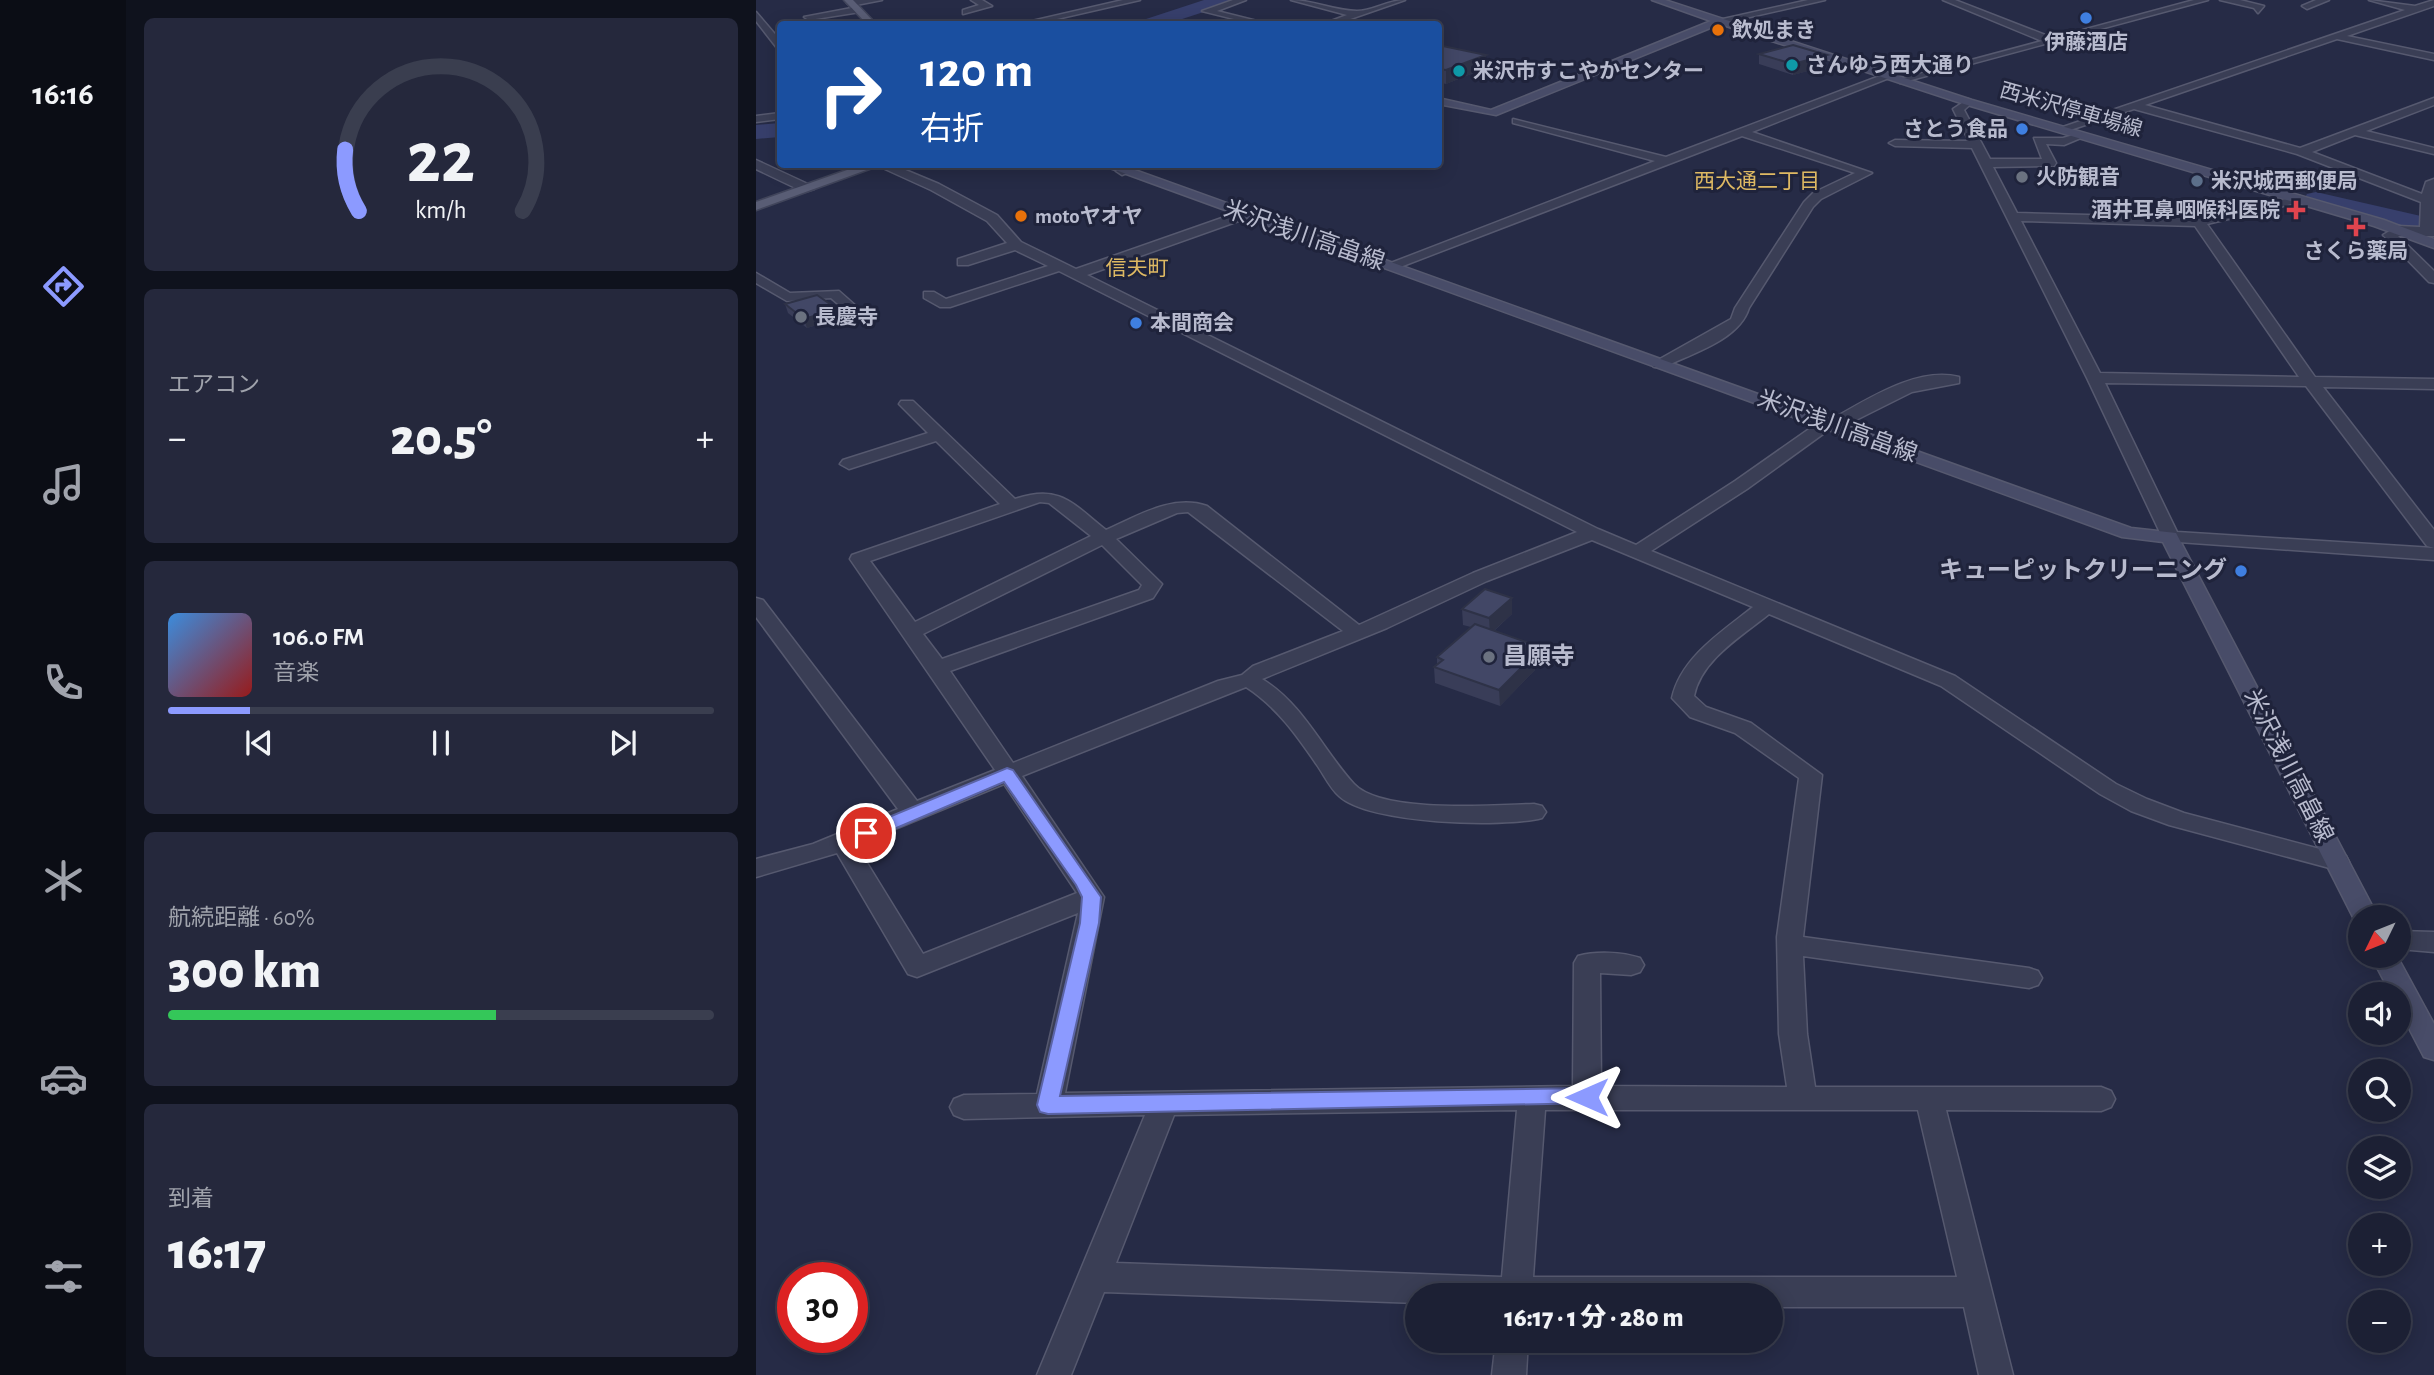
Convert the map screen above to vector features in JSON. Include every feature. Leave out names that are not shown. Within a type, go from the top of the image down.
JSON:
[{"type":"main road","name":"西米沢停車場線","points":[[1656,0],[1968,102],[2398,230],[2434,244]]},
{"type":"main road","points":[[852,4],[869,21]]},
{"type":"main road","points":[[1442,102],[1492,113],[1719,21]]},
{"type":"main road","points":[[756,206],[867,168]]},
{"type":"main road","name":"米沢浅川高畠線","points":[[1115,168],[1831,424],[2127,533],[2170,537],[2359,905]]},
{"type":"main road","points":[[2390,968],[2434,1049]]},
{"type":"street","points":[[809,17],[852,4],[878,0]]},
{"type":"street","points":[[966,12],[987,6],[975,0]]},
{"type":"street","points":[[1040,21],[1136,0]]},
{"type":"street","points":[[1242,0],[1207,11],[1254,21]]},
{"type":"street","points":[[1295,0],[1357,14]]},
{"type":"street","points":[[1337,21],[1401,0]]},
{"type":"street","points":[[1719,21],[1821,0]]},
{"type":"street","points":[[1947,0],[2052,40]]},
{"type":"street","points":[[2224,0],[2259,6],[2258,10]]},
{"type":"street","points":[[2307,6],[2325,0]]},
{"type":"street","points":[[2373,0],[2417,10]]},
{"type":"street","points":[[2063,129],[2434,3]]},
{"type":"street","points":[[1904,81],[2186,4],[2207,4]]},
{"type":"street","points":[[756,15],[777,42]]},
{"type":"street","points":[[1051,19],[1057,21]]},
{"type":"street","points":[[2337,37],[2434,57]]},
{"type":"street","points":[[1390,266],[1738,131],[1889,76]]},
{"type":"street","points":[[2301,152],[2434,100]]},
{"type":"street","points":[[1968,102],[1958,109],[2095,378],[2170,537],[2434,554]]},
{"type":"street","points":[[2133,105],[2301,152],[2427,206]]},
{"type":"street","points":[[756,119],[777,116]]},
{"type":"street","points":[[1517,121],[1665,160]]},
{"type":"street","points":[[1659,364],[1730,328],[1738,320],[1742,309],[1808,205],[1817,196],[1866,173],[1738,131]]},
{"type":"street","points":[[2355,132],[2434,151]]},
{"type":"street","points":[[1985,163],[2050,163],[2038,141],[2064,142],[2083,135]]},
{"type":"street","points":[[1895,143],[1976,145]]},
{"type":"street","points":[[756,164],[808,189]]},
{"type":"street","points":[[888,168],[935,187],[992,218],[1016,245],[1066,271],[1276,372],[1592,533],[1948,681],[2108,789],[2139,805],[2177,820],[2337,862]]},
{"type":"street","points":[[1122,171],[1131,168]]},
{"type":"street","points":[[2434,183],[2430,185],[2427,206],[2429,231],[2398,230],[2390,235],[2434,279]]},
{"type":"street","points":[[2013,218],[2199,222],[2296,199]]},
{"type":"street","points":[[929,295],[945,304],[1066,271],[1244,215]]},
{"type":"street","points":[[2199,222],[2310,381],[2434,542]]},
{"type":"street","points":[[963,262],[1016,245]]},
{"type":"street","points":[[756,277],[787,297],[834,294],[849,306]]},
{"type":"street","points":[[2095,378],[2434,384]]},
{"type":"street","points":[[1637,552],[1831,424],[1897,392],[1935,379],[1953,380]]},
{"type":"street","points":[[907,404],[1012,506]]},
{"type":"street","points":[[849,464],[939,435]]},
{"type":"street","points":[[938,668],[1146,594],[1152,584],[1104,537],[1054,498],[1038,496],[859,559],[938,668],[1092,897],[1089,923],[1048,1105]]},
{"type":"street","points":[[911,632],[1104,537],[1173,508],[1190,506],[1201,510],[1356,632]]},
{"type":"street","points":[[756,868],[797,860],[843,844],[1007,774],[1225,686],[1249,680],[1260,670],[1380,624],[1480,577],[1592,533]]},
{"type":"street","points":[[756,604],[913,812]]},
{"type":"street","points":[[1767,606],[1700,663],[1682,685],[1683,698],[1698,712],[1744,728],[1811,775],[1790,944],[1793,1034],[1803,1097]]},
{"type":"street","points":[[1249,680],[1268,692],[1299,723],[1348,792],[1386,807],[1422,814],[1534,812]]},
{"type":"street","points":[[843,844],[917,967],[1092,897]]},
{"type":"street","points":[[2412,941],[2434,942]]},
{"type":"street","points":[[1790,944],[2029,978]]},
{"type":"street","points":[[1587,1097],[1587,963],[1631,965]]},
{"type":"street","points":[[964,1107],[1532,1097],[2101,1099]]},
{"type":"street","points":[[1517,1283],[1532,1097]]},
{"type":"street","points":[[1929,1098],[1996,1375]]},
{"type":"street","points":[[1054,1375],[1096,1277],[1163,1104]]},
{"type":"street","points":[[1096,1277],[1405,1290]]},
{"type":"street","points":[[1783,1293],[1977,1292]]},
{"type":"street","points":[[1509,1375],[1511,1353]]},
{"type":"building","points":[[1793,45],[1827,55],[1793,64],[1759,54]]},
{"type":"building","points":[[1442,46],[1486,55],[1442,70]]},
{"type":"building","points":[[817,295],[837,309],[804,319],[785,304]]},
{"type":"building","points":[[1485,589],[1512,598],[1489,618],[1462,609]]},
{"type":"building","points":[[1475,624],[1529,643],[1522,650],[1535,654],[1499,690],[1434,667],[1443,660],[1437,657]]},
{"type":"waterway","points":[[1159,21],[1222,0]]},
{"type":"waterway","points":[[756,132],[777,130]]},
{"type":"waterway","points":[[2316,199],[2395,220],[2434,227]]},
{"type":"place","name":"伊藤酒店","points":[[2086,18]]},
{"type":"place","name":"飲処まき","points":[[1718,30]]},
{"type":"place","name":"さんゆう西大通り","points":[[1792,65]]},
{"type":"place","name":"米沢市すこやかセンター","points":[[1459,71]]},
{"type":"place","name":"さとう食品","points":[[2022,129]]},
{"type":"place","name":"火防観音","points":[[2022,177]]},
{"type":"place","name":"米沢城西郵便局","points":[[2197,181]]},
{"type":"place","name":"酒井耳鼻咽喉科医院","points":[[2296,210]]},
{"type":"place","name":"motoヤオヤ","points":[[1021,216]]},
{"type":"place","name":"さくら薬局","points":[[2356,227]]},
{"type":"place","name":"長慶寺","points":[[801,317]]},
{"type":"place","name":"本間商会","points":[[1136,323]]},
{"type":"place","name":"キューピットクリーニング","points":[[2241,571]]},
{"type":"place","name":"昌願寺","points":[[1489,657]]},
{"type":"district","name":"西大通二丁目","points":[[1757,181]]},
{"type":"district","name":"信夫町","points":[[1137,268]]},
{"type":"route","points":[[866,833],[1007,774],[1083,881],[1092,897],[1089,923],[1048,1105],[1587,1097]]}]
